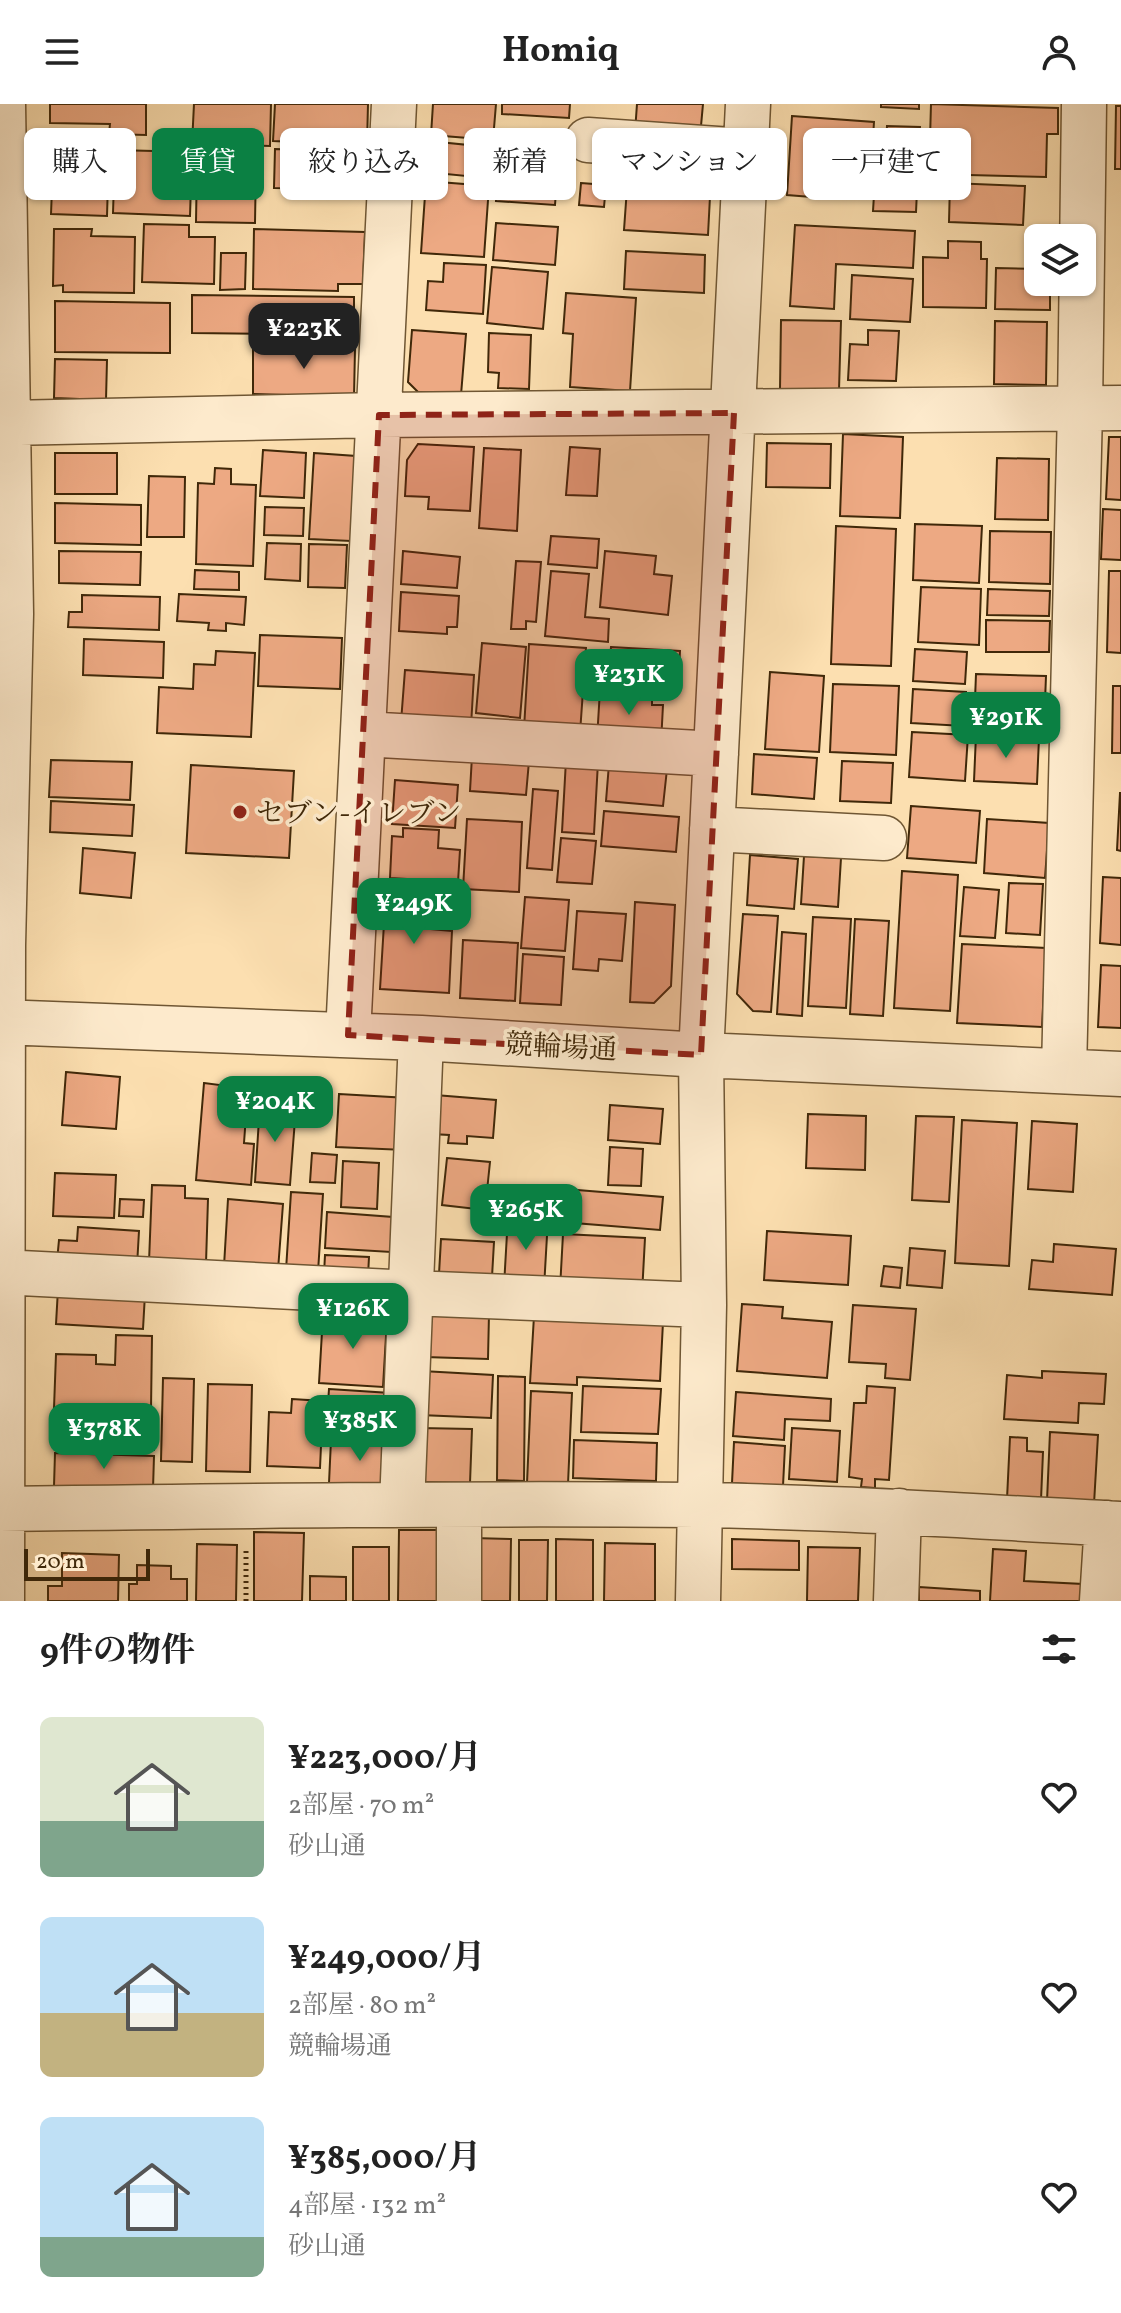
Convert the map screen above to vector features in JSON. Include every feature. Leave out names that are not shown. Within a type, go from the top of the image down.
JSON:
[{"type":"street","points":[[2,1601],[1,1022],[8,423],[3,258],[3,104]]},
{"type":"street","points":[[348,1035],[394,104]]},
{"type":"street","points":[[747,128],[748,104]]},
{"type":"street","points":[[1064,1071],[1101,409],[1084,104]]},
{"type":"street","points":[[588,140],[592,140]]},
{"type":"street","points":[[698,1601],[704,1305],[701,1055],[744,200]]},
{"type":"street","points":[[8,423],[379,415],[1101,409]]},
{"type":"street","points":[[363,734],[716,754]]},
{"type":"street","points":[[712,829],[884,838]]},
{"type":"street","name":"競輪場通","points":[[1,1022],[421,1038],[701,1055],[1121,1074]]},
{"type":"street","points":[[402,1505],[421,1038]]},
{"type":"street","points":[[1,1272],[704,1305]]},
{"type":"street","points":[[1,1509],[698,1505],[899,1511],[1114,1524],[1102,1601]]},
{"type":"street","points":[[459,1506],[459,1601]]},
{"type":"street","points":[[896,1601],[899,1511]]},
{"type":"path","points":[[246,1506],[246,1601]]},
{"type":"highlighted area","points":[[734,413],[701,1055],[348,1035],[379,415]]},
{"type":"building","points":[[50,104],[146,104],[146,135],[136,135],[136,128],[110,128],[110,124],[50,123]]},
{"type":"building","points":[[194,104],[271,104],[270,146],[264,146],[264,128],[193,128]]},
{"type":"building","points":[[275,104],[368,104],[367,128],[280,128],[280,141],[273,141]]},
{"type":"building","points":[[433,104],[496,104],[494,128],[464,128],[464,138],[448,136],[448,128],[431,128]]},
{"type":"building","points":[[502,104],[570,104],[569,118],[502,114]]},
{"type":"building","points":[[637,104],[703,104],[701,128],[635,128]]},
{"type":"building","points":[[881,104],[919,104],[919,109],[881,107]]},
{"type":"building","points":[[931,104],[1058,108],[1058,134],[1047,134],[1046,177],[971,175],[971,128],[930,128]]},
{"type":"building","points":[[1116,106],[1121,106],[1121,169],[1115,169]]},
{"type":"building","points":[[792,116],[874,122],[874,128],[803,128],[803,196],[787,195]]},
{"type":"building","points":[[887,126],[920,127],[920,128]]},
{"type":"building","points":[[448,143],[464,145],[464,176],[448,174]]},
{"type":"building","points":[[275,149],[280,149],[280,188],[274,188]]},
{"type":"building","points":[[136,151],[152,151],[152,200],[190,200],[190,216],[113,213],[113,200],[136,200]]},
{"type":"building","points":[[448,183],[464,184],[464,200],[488,200],[484,257],[421,253],[425,200],[448,200]]},
{"type":"building","points":[[581,183],[592,184],[592,200],[605,200],[604,207],[579,205]]},
{"type":"building","points":[[971,184],[1025,186],[1023,225],[949,222],[950,200],[971,200]]},
{"type":"building","points":[[52,200],[107,200],[107,216],[51,214]]},
{"type":"building","points":[[196,200],[255,200],[255,223],[196,222]]},
{"type":"building","points":[[496,200],[555,200],[555,205]]},
{"type":"building","points":[[626,200],[710,200],[708,235],[624,230]]},
{"type":"building","points":[[874,200],[917,200],[916,212],[873,211]]},
{"type":"building","points":[[496,223],[558,227],[555,265],[493,260]]},
{"type":"building","points":[[144,224],[189,225],[189,237],[215,237],[214,284],[142,282]]},
{"type":"building","points":[[795,225],[915,231],[913,268],[836,264],[834,309],[790,306]]},
{"type":"building","points":[[54,229],[92,229],[91,236],[135,237],[134,293],[63,292],[63,285],[53,286]]},
{"type":"building","points":[[254,229],[365,232],[363,284],[338,284],[338,291],[253,289]]},
{"type":"building","points":[[948,241],[981,242],[981,259],[987,259],[986,308],[923,307],[923,257],[948,258]]},
{"type":"building","points":[[626,251],[705,255],[704,293],[624,289]]},
{"type":"building","points":[[221,253],[246,253],[245,289],[220,290]]},
{"type":"building","points":[[444,263],[486,265],[483,314],[426,310],[428,281],[443,282]]},
{"type":"building","points":[[492,267],[548,272],[543,329],[487,323]]},
{"type":"building","points":[[996,268],[1024,269],[1024,296],[1050,296],[1050,310],[995,309]]},
{"type":"building","points":[[852,275],[913,279],[910,322],[850,319]]},
{"type":"building","points":[[566,293],[636,298],[630,391],[570,387],[573,334],[563,333]]},
{"type":"building","points":[[192,295],[354,297],[354,335],[192,333]]},
{"type":"building","points":[[55,301],[170,303],[170,353],[55,352]]},
{"type":"building","points":[[781,320],[841,321],[839,390],[780,389]]},
{"type":"building","points":[[995,321],[1047,322],[1046,385],[994,384]]},
{"type":"building","points":[[412,330],[466,334],[461,395],[418,392],[408,382]]},
{"type":"building","points":[[868,330],[899,331],[896,381],[848,380],[850,344],[868,345]]},
{"type":"building","points":[[489,333],[531,335],[529,389],[498,388],[499,373],[488,372]]},
{"type":"building","points":[[253,346],[355,348],[354,397],[253,394]]},
{"type":"building","points":[[55,359],[107,360],[106,400],[54,398]]},
{"type":"building","points":[[843,434],[903,437],[900,518],[840,516]]},
{"type":"building","points":[[1109,437],[1121,437],[1121,500],[1106,499]]},
{"type":"building","points":[[767,443],[831,444],[830,488],[766,487]]},
{"type":"building","points":[[418,444],[474,447],[470,511],[428,509],[429,497],[405,496],[407,460]]},
{"type":"building","points":[[570,447],[600,449],[597,496],[566,495]]},
{"type":"building","points":[[484,448],[521,450],[517,531],[479,528]]},
{"type":"building","points":[[263,450],[306,453],[304,498],[260,496]]},
{"type":"building","points":[[55,453],[117,453],[117,494],[55,494]]},
{"type":"building","points":[[314,453],[356,456],[351,541],[309,539]]},
{"type":"building","points":[[997,458],[1049,459],[1048,520],[995,519]]},
{"type":"building","points":[[215,468],[231,469],[231,484],[256,485],[253,566],[196,564],[198,483],[214,484]]},
{"type":"building","points":[[149,476],[185,477],[184,537],[147,537]]},
{"type":"building","points":[[55,503],[141,505],[141,545],[55,543]]},
{"type":"building","points":[[265,507],[304,508],[303,536],[264,535]]},
{"type":"building","points":[[1103,509],[1121,510],[1121,560],[1101,559]]},
{"type":"building","points":[[915,524],[982,526],[979,583],[913,580]]},
{"type":"building","points":[[836,526],[896,529],[891,666],[831,664]]},
{"type":"building","points":[[990,531],[1051,532],[1050,584],[989,582]]},
{"type":"building","points":[[551,536],[599,539],[597,568],[548,564]]},
{"type":"building","points":[[267,543],[301,544],[300,581],[265,579]]},
{"type":"building","points":[[309,544],[347,545],[345,588],[308,587]]},
{"type":"building","points":[[59,551],[141,552],[140,585],[59,583]]},
{"type":"building","points":[[403,551],[460,557],[457,588],[401,584]]},
{"type":"building","points":[[605,551],[656,556],[654,574],[672,576],[668,615],[600,607]]},
{"type":"building","points":[[516,561],[541,562],[536,622],[526,621],[526,629],[511,629]]},
{"type":"building","points":[[195,570],[239,572],[239,590],[194,589]]},
{"type":"building","points":[[551,571],[589,574],[585,617],[609,619],[608,642],[545,636]]},
{"type":"building","points":[[1109,571],[1121,571],[1121,653],[1107,652]]},
{"type":"building","points":[[921,587],[981,589],[979,645],[918,642]]},
{"type":"building","points":[[988,589],[1050,591],[1049,616],[987,615]]},
{"type":"building","points":[[401,592],[459,596],[457,627],[447,627],[447,634],[399,631]]},
{"type":"building","points":[[179,594],[246,597],[244,625],[226,623],[226,631],[208,630],[209,623],[177,621]]},
{"type":"building","points":[[82,595],[160,597],[159,630],[68,627],[69,612],[82,612]]},
{"type":"building","points":[[986,620],[1050,621],[1049,652],[986,652]]},
{"type":"building","points":[[260,635],[342,638],[340,689],[258,686]]},
{"type":"building","points":[[84,639],[164,642],[163,678],[83,675]]},
{"type":"building","points":[[482,643],[526,647],[520,718],[476,713]]},
{"type":"building","points":[[529,644],[586,648],[580,733],[524,729]]},
{"type":"building","points":[[611,647],[680,651],[678,687],[608,683]]},
{"type":"building","points":[[915,649],[967,652],[965,684],[913,681]]},
{"type":"building","points":[[216,651],[255,653],[251,737],[157,733],[159,687],[193,689],[194,664],[215,665]]},
{"type":"building","points":[[405,670],[474,675],[471,726],[401,722]]},
{"type":"building","points":[[770,672],[824,676],[819,752],[765,749]]},
{"type":"building","points":[[976,674],[1046,676],[1044,727],[974,725]]},
{"type":"building","points":[[833,684],[899,686],[896,755],[830,752]]},
{"type":"building","points":[[1113,686],[1121,686],[1121,753],[1112,753]]},
{"type":"building","points":[[913,689],[966,692],[964,726],[911,723]]},
{"type":"building","points":[[600,690],[652,694],[652,705],[663,705],[661,743],[597,739]]},
{"type":"building","points":[[912,732],[968,735],[965,781],[909,777]]},
{"type":"building","points":[[976,735],[1039,738],[1037,784],[974,781]]},
{"type":"building","points":[[754,754],[817,758],[814,799],[752,794]]},
{"type":"building","points":[[472,756],[529,761],[526,795],[470,791]]},
{"type":"building","points":[[51,760],[132,762],[130,800],[49,797]]},
{"type":"building","points":[[566,760],[598,762],[594,834],[562,832]]},
{"type":"building","points":[[842,761],[893,763],[891,803],[840,801]]},
{"type":"building","points":[[609,764],[667,769],[663,806],[606,801]]},
{"type":"building","name":"セブン-イレブン","points":[[191,765],[294,771],[289,858],[186,853]]},
{"type":"building","points":[[395,780],[458,785],[455,828],[392,824]]},
{"type":"building","points":[[533,789],[558,791],[552,870],[527,868]]},
{"type":"building","points":[[1121,793],[1121,851],[1117,850]]},
{"type":"building","points":[[51,801],[134,805],[132,836],[50,832]]},
{"type":"building","points":[[911,806],[980,811],[976,863],[907,858]]},
{"type":"building","points":[[604,811],[679,817],[676,852],[601,846]]},
{"type":"building","points":[[467,819],[522,822],[519,892],[463,889]]},
{"type":"building","points":[[987,819],[1049,823],[1045,878],[984,873]]},
{"type":"building","points":[[403,828],[439,830],[438,848],[460,850],[458,882],[390,878],[392,836],[403,837]]},
{"type":"building","points":[[561,838],[596,841],[592,884],[557,882]]},
{"type":"building","points":[[83,848],[135,853],[131,898],[80,893]]},
{"type":"building","points":[[750,855],[798,859],[794,909],[747,905]]},
{"type":"building","points":[[804,856],[841,858],[838,907],[801,904]]},
{"type":"building","points":[[902,871],[958,875],[950,1011],[894,1008]]},
{"type":"building","points":[[1103,877],[1121,878],[1121,945],[1100,943]]},
{"type":"building","points":[[1009,883],[1043,884],[1040,935],[1006,933]]},
{"type":"building","points":[[964,887],[999,890],[995,938],[960,936]]},
{"type":"building","points":[[386,891],[433,894],[431,929],[452,931],[449,993],[380,989]]},
{"type":"building","points":[[525,897],[569,900],[565,951],[521,948]]},
{"type":"building","points":[[635,902],[675,905],[671,986],[654,1003],[630,1002]]},
{"type":"building","points":[[577,911],[626,914],[622,961],[599,959],[598,971],[573,969]]},
{"type":"building","points":[[743,914],[778,916],[771,1012],[753,1011],[737,994]]},
{"type":"building","points":[[813,917],[851,919],[846,1008],[808,1006]]},
{"type":"building","points":[[855,919],[889,921],[883,1016],[850,1014]]},
{"type":"building","points":[[782,932],[806,934],[802,1016],[777,1014]]},
{"type":"building","points":[[463,940],[518,943],[515,1001],[460,998]]},
{"type":"building","points":[[962,944],[1046,948],[1042,1027],[957,1023]]},
{"type":"building","points":[[523,954],[564,957],[561,1005],[520,1003]]},
{"type":"building","points":[[1101,965],[1121,966],[1121,1028],[1098,1027]]},
{"type":"building","points":[[66,1072],[120,1077],[116,1129],[62,1125]]},
{"type":"building","points":[[204,1083],[220,1085],[219,1098],[247,1101],[244,1143],[254,1144],[251,1185],[196,1180]]},
{"type":"building","points":[[339,1094],[408,1098],[405,1150],[336,1147]]},
{"type":"building","points":[[435,1095],[496,1100],[493,1138],[467,1136],[467,1144],[448,1143],[449,1135],[432,1134]]},
{"type":"building","points":[[260,1103],[296,1106],[290,1185],[255,1182]]},
{"type":"building","points":[[610,1105],[663,1109],[660,1144],[608,1140]]},
{"type":"building","points":[[808,1114],[866,1116],[865,1170],[806,1168]]},
{"type":"building","points":[[916,1116],[954,1117],[949,1202],[912,1200]]},
{"type":"building","points":[[962,1120],[1017,1123],[1009,1266],[955,1263]]},
{"type":"building","points":[[1032,1121],[1077,1124],[1073,1192],[1028,1189]]},
{"type":"building","points":[[610,1147],[643,1149],[641,1186],[608,1185]]},
{"type":"building","points":[[312,1153],[337,1155],[335,1183],[310,1182]]},
{"type":"building","points":[[447,1158],[490,1162],[485,1210],[442,1205]]},
{"type":"building","points":[[343,1161],[379,1163],[377,1209],[341,1207]]},
{"type":"building","points":[[55,1173],[116,1175],[114,1218],[53,1216]]},
{"type":"building","points":[[152,1185],[185,1186],[185,1198],[208,1199],[206,1263],[149,1262]]},
{"type":"building","points":[[565,1189],[663,1197],[660,1230],[562,1222]]},
{"type":"building","points":[[291,1192],[323,1194],[318,1272],[286,1270]]},
{"type":"building","points":[[120,1199],[144,1200],[143,1217],[119,1216]]},
{"type":"building","points":[[228,1199],[283,1204],[278,1270],[224,1266]]},
{"type":"building","points":[[327,1212],[393,1217],[391,1252],[325,1248]]},
{"type":"building","points":[[508,1216],[548,1218],[544,1288],[504,1286]]},
{"type":"building","points":[[78,1227],[139,1231],[137,1266],[57,1261],[59,1240],[77,1241]]},
{"type":"building","points":[[767,1231],[851,1236],[848,1285],[764,1280]]},
{"type":"building","points":[[563,1234],[645,1238],[642,1294],[560,1289]]},
{"type":"building","points":[[441,1239],[494,1242],[492,1277],[439,1274]]},
{"type":"building","points":[[1054,1244],[1116,1249],[1112,1295],[1029,1289],[1032,1260],[1053,1262]]},
{"type":"building","points":[[910,1248],[945,1251],[942,1288],[907,1285]]},
{"type":"building","points":[[325,1255],[369,1257],[368,1276],[324,1274]]},
{"type":"building","points":[[884,1266],[902,1268],[900,1288],[881,1286]]},
{"type":"building","points":[[58,1289],[145,1294],[143,1329],[56,1324]]},
{"type":"building","points":[[742,1304],[783,1307],[782,1318],[832,1322],[827,1378],[737,1371]]},
{"type":"building","points":[[853,1305],[916,1309],[910,1380],[885,1378],[886,1364],[849,1362]]},
{"type":"building","points":[[427,1312],[489,1314],[488,1359],[425,1357]]},
{"type":"building","points":[[323,1315],[387,1319],[383,1387],[319,1383]]},
{"type":"building","points":[[534,1316],[663,1322],[660,1381],[577,1377],[577,1385],[530,1383]]},
{"type":"building","points":[[116,1335],[152,1336],[151,1409],[54,1408],[56,1354],[96,1355],[96,1364],[115,1365]]},
{"type":"building","points":[[422,1371],[493,1375],[491,1418],[420,1415]]},
{"type":"building","points":[[1042,1371],[1106,1374],[1104,1404],[1079,1403],[1078,1423],[1004,1419],[1007,1375],[1042,1378]]},
{"type":"building","points":[[498,1376],[525,1377],[524,1481],[497,1480]]},
{"type":"building","points":[[163,1378],[194,1379],[192,1462],[161,1461]]},
{"type":"building","points":[[208,1384],[252,1385],[250,1472],[206,1471]]},
{"type":"building","points":[[583,1386],[661,1389],[658,1434],[581,1432]]},
{"type":"building","points":[[867,1386],[895,1388],[889,1480],[875,1479],[875,1488],[861,1487],[862,1479],[849,1477],[854,1403],[866,1403]]},
{"type":"building","points":[[329,1389],[390,1393],[387,1436],[326,1433]]},
{"type":"building","points":[[531,1391],[572,1393],[568,1484],[527,1483]]},
{"type":"building","points":[[736,1392],[831,1399],[830,1421],[785,1419],[784,1440],[733,1436]]},
{"type":"building","points":[[292,1399],[323,1401],[320,1468],[267,1466],[269,1412],[291,1413]]},
{"type":"building","points":[[76,1416],[155,1418],[154,1450],[75,1448]]},
{"type":"building","points":[[420,1428],[472,1429],[470,1483],[418,1482]]},
{"type":"building","points":[[792,1428],[840,1431],[837,1482],[789,1479]]},
{"type":"building","points":[[1050,1432],[1098,1435],[1094,1504],[1047,1501]]},
{"type":"building","points":[[1010,1437],[1027,1438],[1027,1451],[1043,1452],[1041,1500],[1007,1499]]},
{"type":"building","points":[[331,1440],[392,1443],[390,1475],[378,1486],[329,1483]]},
{"type":"building","points":[[574,1440],[657,1443],[656,1481],[573,1478]]},
{"type":"building","points":[[734,1442],[785,1446],[783,1486],[732,1483]]},
{"type":"building","points":[[55,1453],[154,1456],[153,1489],[54,1486]]},
{"type":"building","points":[[399,1530],[446,1530],[445,1601],[398,1601]]},
{"type":"building","points":[[254,1532],[304,1533],[302,1601],[254,1601]]},
{"type":"building","points":[[473,1538],[511,1539],[510,1601],[471,1601]]},
{"type":"building","points":[[556,1539],[593,1540],[593,1601],[556,1601]]},
{"type":"building","points":[[732,1539],[799,1541],[799,1570],[732,1569]]},
{"type":"building","points":[[519,1540],[548,1540],[547,1601],[519,1601]]},
{"type":"building","points":[[605,1543],[655,1544],[655,1601],[604,1601]]},
{"type":"building","points":[[197,1544],[237,1545],[236,1601],[196,1601]]},
{"type":"building","points":[[353,1547],[389,1547],[389,1601],[353,1601]]},
{"type":"building","points":[[808,1547],[860,1548],[858,1601],[807,1601]]},
{"type":"building","points":[[993,1549],[1026,1551],[1024,1581],[1083,1584],[1082,1601],[990,1601]]},
{"type":"building","points":[[62,1553],[119,1555],[118,1601],[48,1601],[48,1586],[62,1586]]},
{"type":"building","points":[[137,1565],[171,1566],[171,1579],[187,1579],[187,1601],[129,1601],[129,1584],[137,1584]]},
{"type":"building","points":[[310,1576],[346,1577],[346,1601],[310,1601]]},
{"type":"building","points":[[919,1587],[980,1591],[980,1601],[919,1601]]},
{"type":"place","name":"セブン-イレブン","points":[[240,812]]}]
